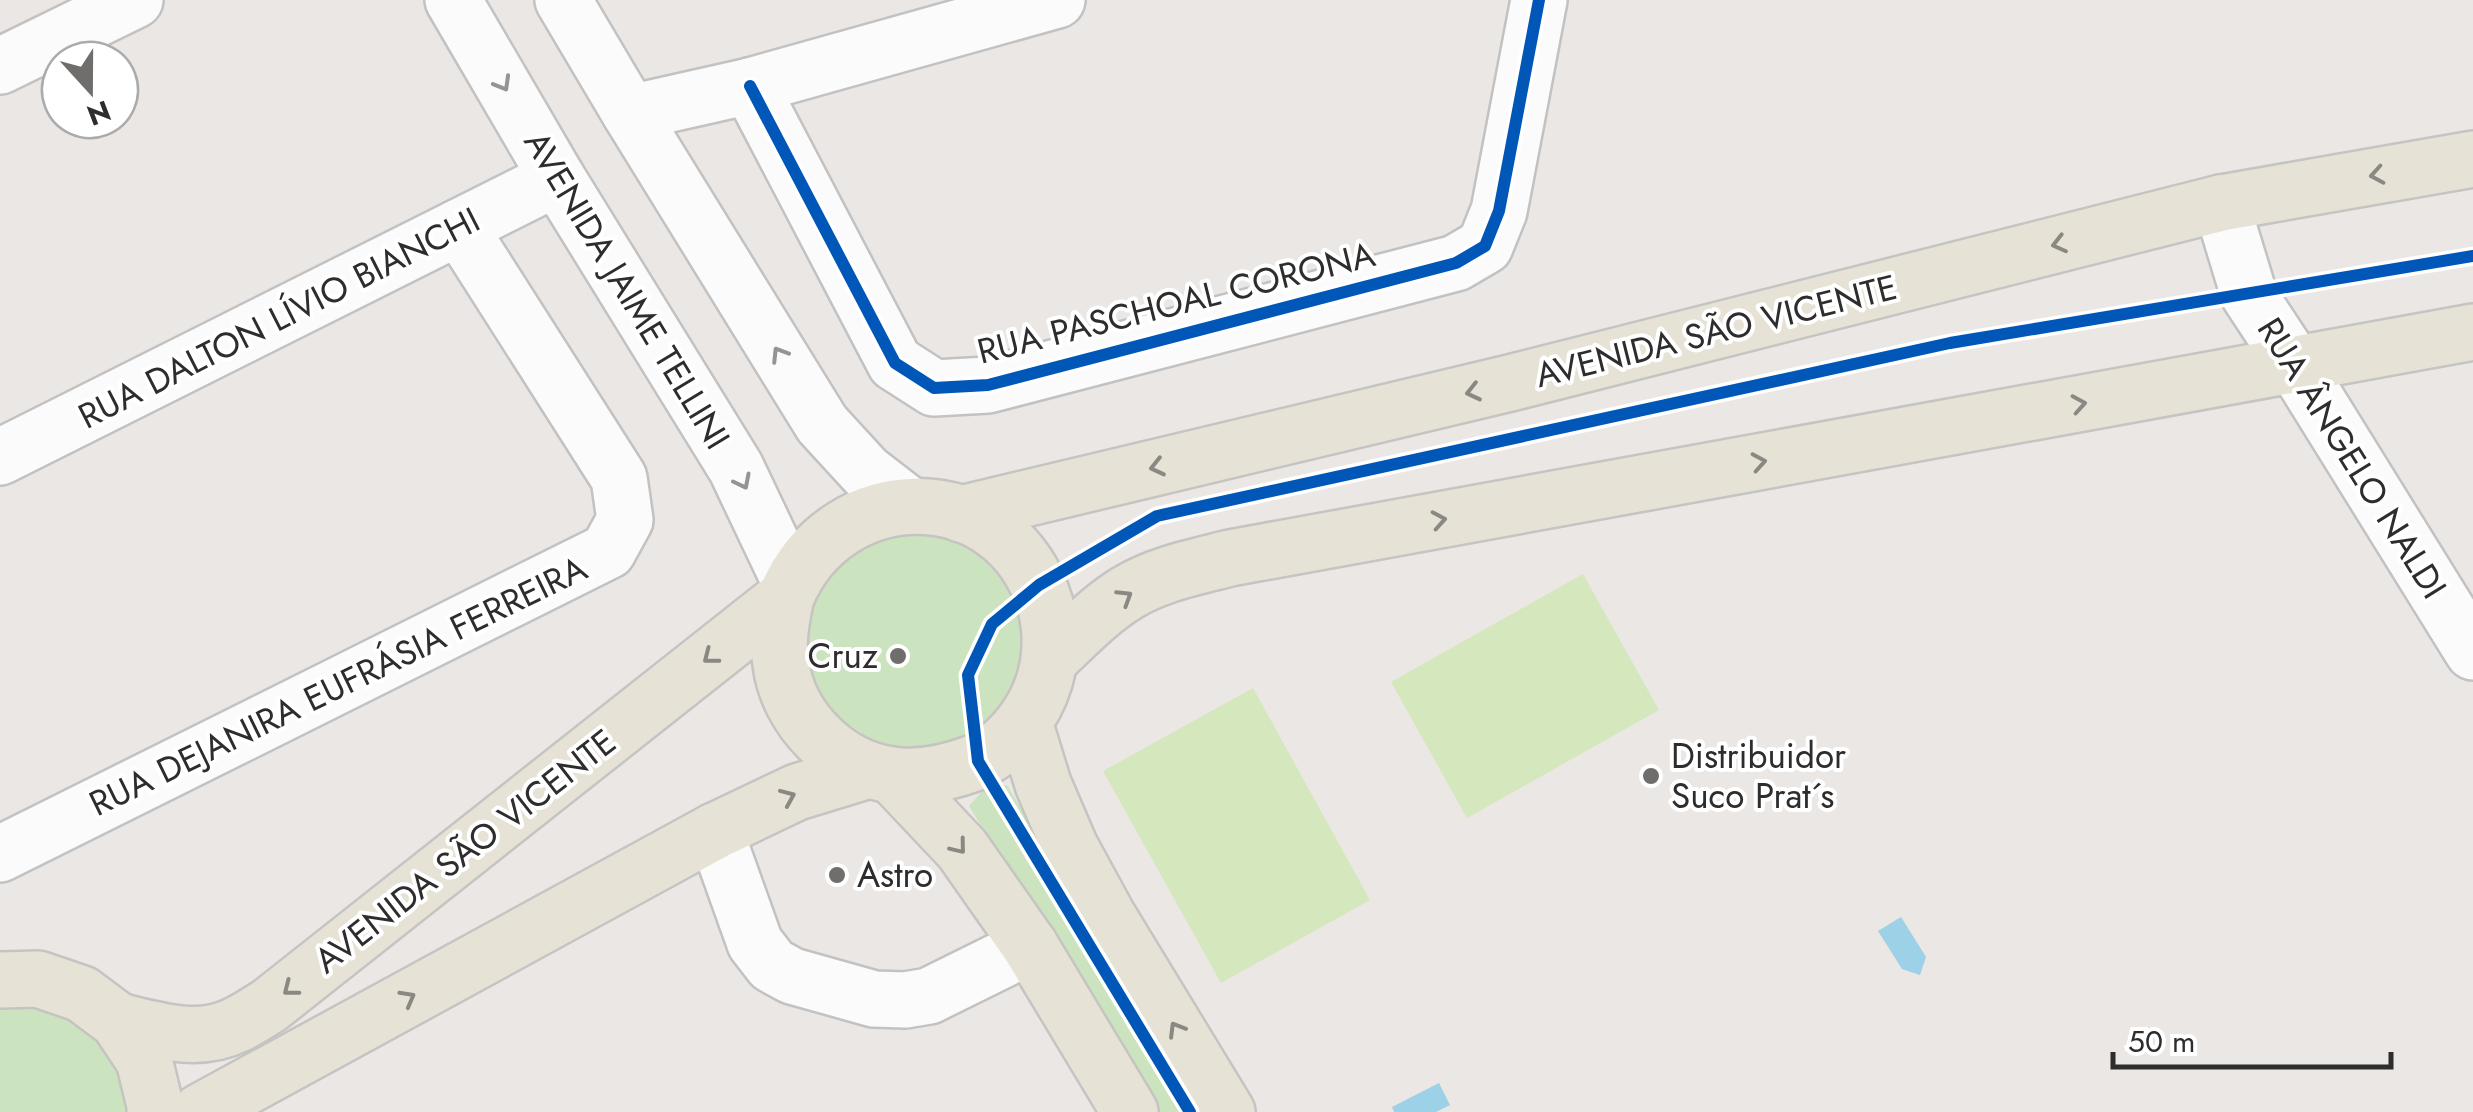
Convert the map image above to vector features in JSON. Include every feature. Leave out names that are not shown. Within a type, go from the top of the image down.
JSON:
[{"type":"main road","name":"AVENIDA SÃO VICENTE","points":[[936,510],[1514,382],[2222,203],[2473,159]]},
{"type":"main road","points":[[1050,658],[1127,593],[1174,572],[1230,558],[2473,332]]},
{"type":"main road","points":[[881,773],[936,776],[978,762],[1004,744],[1024,722],[1037,702],[1050,658],[1050,621],[1039,585],[1020,554],[994,530],[936,510],[873,512],[839,528],[812,553],[789,590],[779,631],[781,666],[791,700],[811,730],[837,754],[881,773],[962,849],[1030,946],[1130,1112]]},
{"type":"main road","name":"AVENIDA SÃO VICENTE","points":[[118,1021],[176,1034],[206,1034],[232,1027],[270,1005],[789,590]]},
{"type":"main road","points":[[1024,722],[1043,784],[1070,847],[1227,1112]]},
{"type":"main road","name":"AVENIDA SÃO VICENTE","points":[[200,1112],[715,831],[798,792],[881,773]]},
{"type":"main road","points":[[0,980],[38,979],[82,994],[118,1021],[144,1060],[155,1112]]},
{"type":"street","points":[[0,66],[136,0]]},
{"type":"street","name":"AVENIDA JAIME TELLINI","points":[[454,0],[557,178],[736,468],[789,590]]},
{"type":"street","points":[[563,0],[822,424],[866,472],[936,510]]},
{"type":"street","points":[[630,113],[750,86],[1057,0]]},
{"type":"street","name":"RUA PASCHOAL CORONA","points":[[750,86],[895,362],[934,388],[988,385],[1456,263],[1484,246],[1499,211],[1540,0]]},
{"type":"street","name":"RUA DALTON LÍVIO BIANCHI","points":[[0,457],[557,178]]},
{"type":"street","name":"RUA ÂNGELO NALDI","points":[[2222,203],[2249,295],[2473,652]]},
{"type":"street","name":"RUA DEJANIRA EUFRÁSIA FERREIRA","points":[[0,854],[608,551],[624,520],[619,478],[459,227]]},
{"type":"street","points":[[715,831],[755,943],[772,966],[792,976],[874,999],[905,1000],[929,996],[1030,946]]},
{"type":"green space","points":[[950,525],[1030,600],[1028,674],[981,733],[946,747],[908,750],[872,740],[840,719],[817,689],[806,653],[806,615],[819,579],[876,529]]},
{"type":"green space","points":[[1583,574],[1659,710],[1467,818],[1391,682]]},
{"type":"green space","points":[[1253,688],[1370,900],[1221,983],[1103,771]]},
{"type":"green space","points":[[1007,785],[1205,1112],[1156,1112],[969,806],[986,787]]},
{"type":"green space","points":[[14,995],[74,1017],[98,1033],[117,1064],[126,1112],[0,1112],[0,998]]},
{"type":"water","points":[[1901,917],[1926,957],[1920,975],[1902,969],[1878,931]]},
{"type":"water","points":[[1439,1083],[1450,1105],[1436,1112],[1394,1112],[1392,1107]]},
{"type":"cycle path","points":[[750,86],[895,363],[934,388],[988,385],[1456,263],[1485,246],[1499,211],[1539,0]]},
{"type":"cycle path","points":[[1190,1112],[978,761],[968,675],[992,624],[1039,585],[1157,516],[1950,343],[2473,256]]},
{"type":"place","name":"Cruz","points":[[898,656]]},
{"type":"place","name":"Distribuidor Suco Prat´s","points":[[1651,776]]},
{"type":"place","name":"Astro","points":[[837,875]]}]
